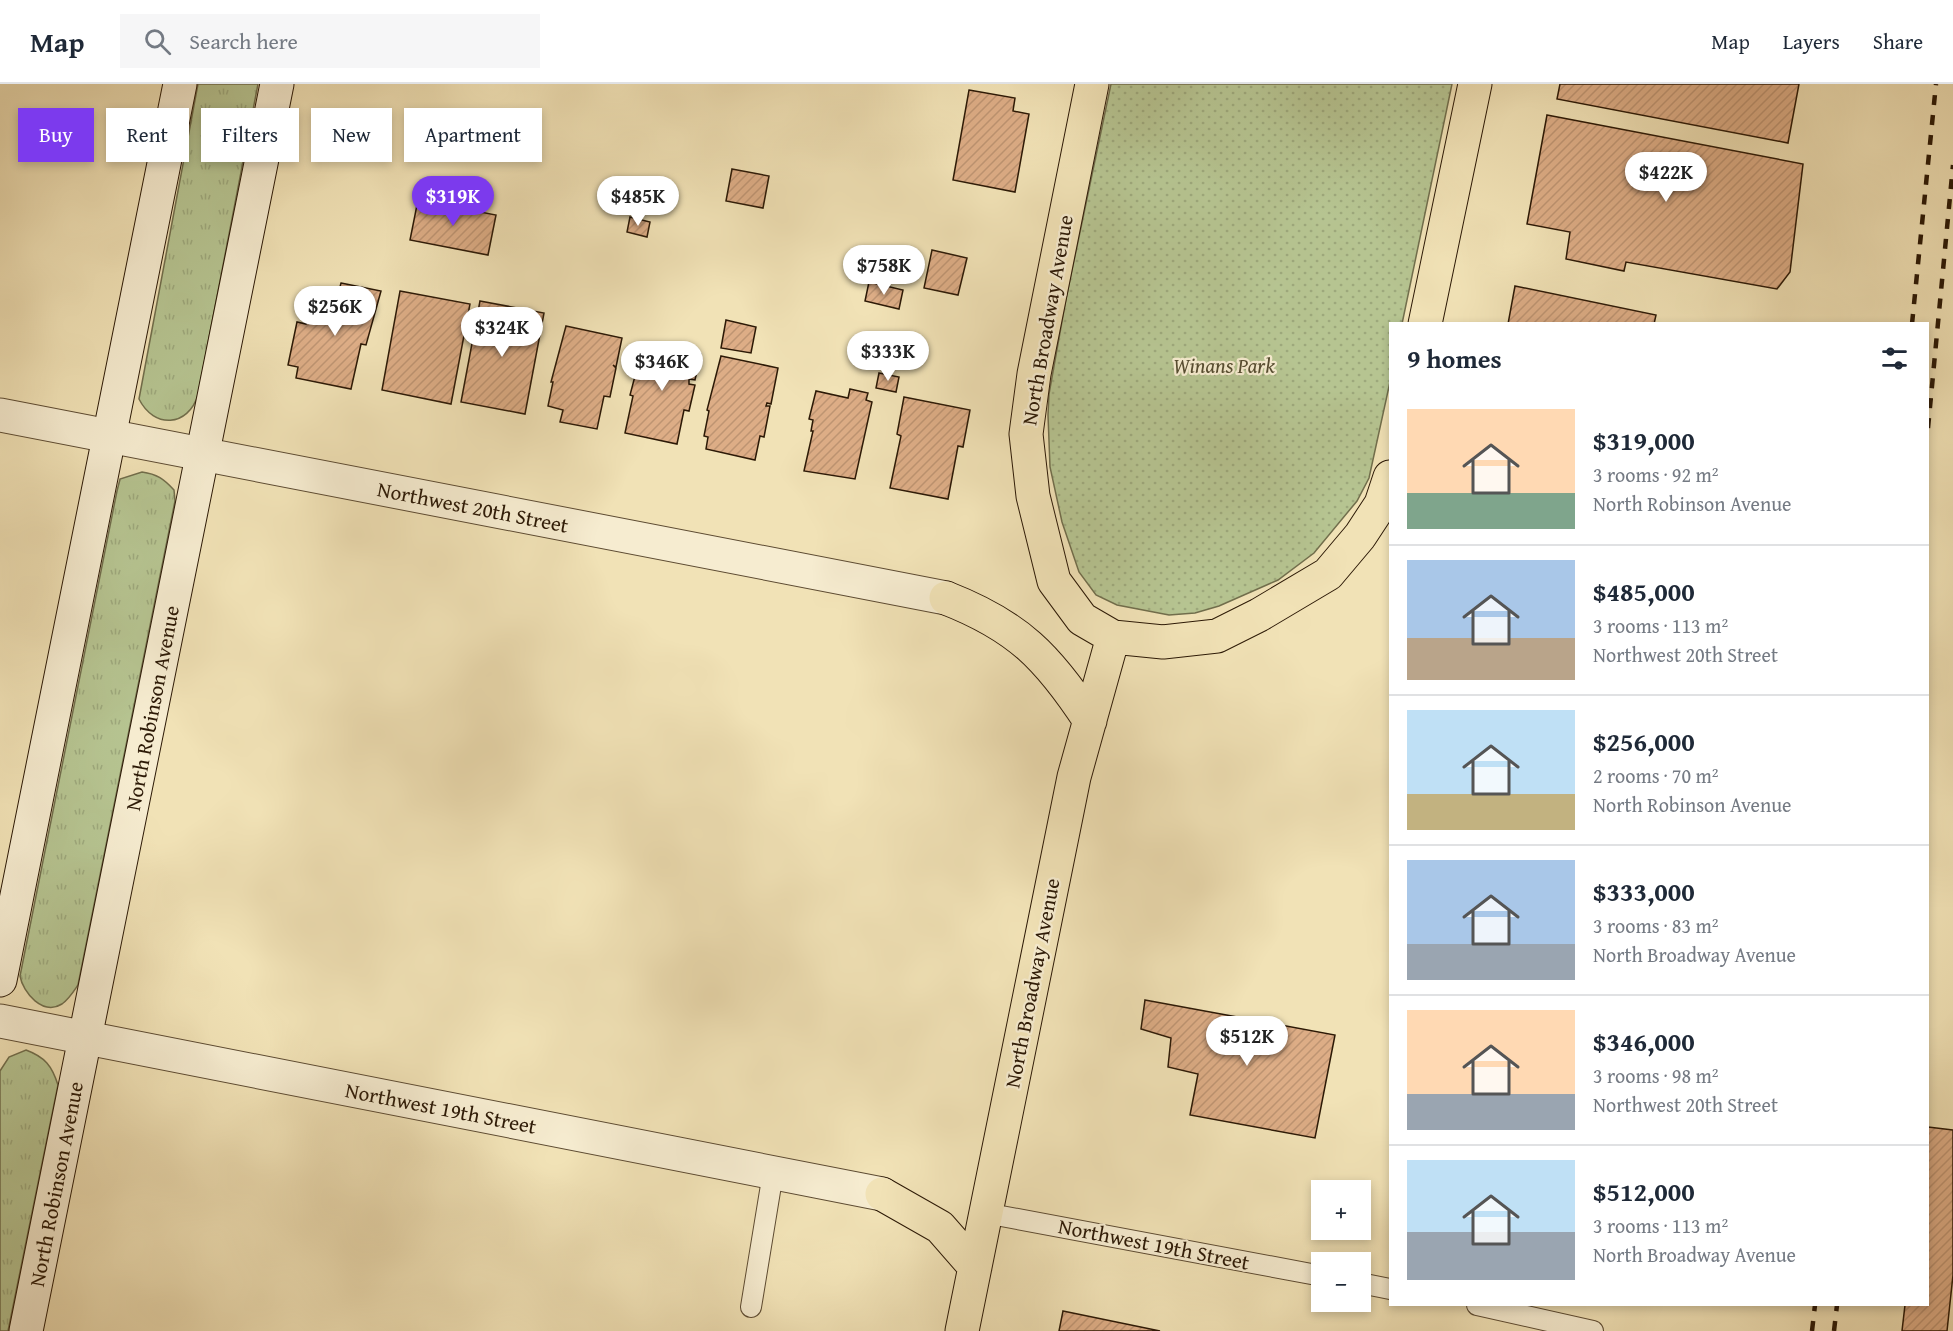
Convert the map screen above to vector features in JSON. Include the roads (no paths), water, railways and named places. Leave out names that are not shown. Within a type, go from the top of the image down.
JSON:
[{"type":"main road","name":"North Broadway Avenue","points":[[1092,84],[1034,374],[1026,434],[1033,496],[1054,581],[1082,619],[1113,637],[1163,642],[1216,636],[1260,615],[1328,574],[1360,536],[1381,504],[1389,480]]},
{"type":"main road","points":[[1425,322],[1475,84]]},
{"type":"main road","points":[[946,598],[999,621],[1018,636],[1061,677],[1090,721]]},
{"type":"main road","name":"North Broadway Avenue","points":[[962,1331],[1074,777],[1113,637]]},
{"type":"main road","points":[[882,1194],[940,1227],[975,1267]]},
{"type":"street","points":[[0,980],[180,84]]},
{"type":"street","name":"North Robinson Avenue","points":[[27,1331],[277,84]]},
{"type":"street","name":"Northwest 20th Street","points":[[0,415],[946,598]]},
{"type":"street","name":"Northwest 19th Street","points":[[0,1021],[882,1194]]},
{"type":"lane","points":[[751,1307],[773,1173]]},
{"type":"lane","name":"Northwest 19th Street","points":[[986,1213],[1311,1274]]},
{"type":"lane","points":[[1371,1285],[1389,1289]]},
{"type":"lane","points":[[1480,1306],[1593,1331]]},
{"type":"railway","points":[[1912,322],[1936,84]]},
{"type":"railway","points":[[1929,417],[1953,165]]},
{"type":"railway","points":[[1812,1331],[1815,1306]]},
{"type":"railway","points":[[1834,1331],[1837,1306]]},
{"type":"park label","name":"Winans Park","points":[[1224,365]]}]
